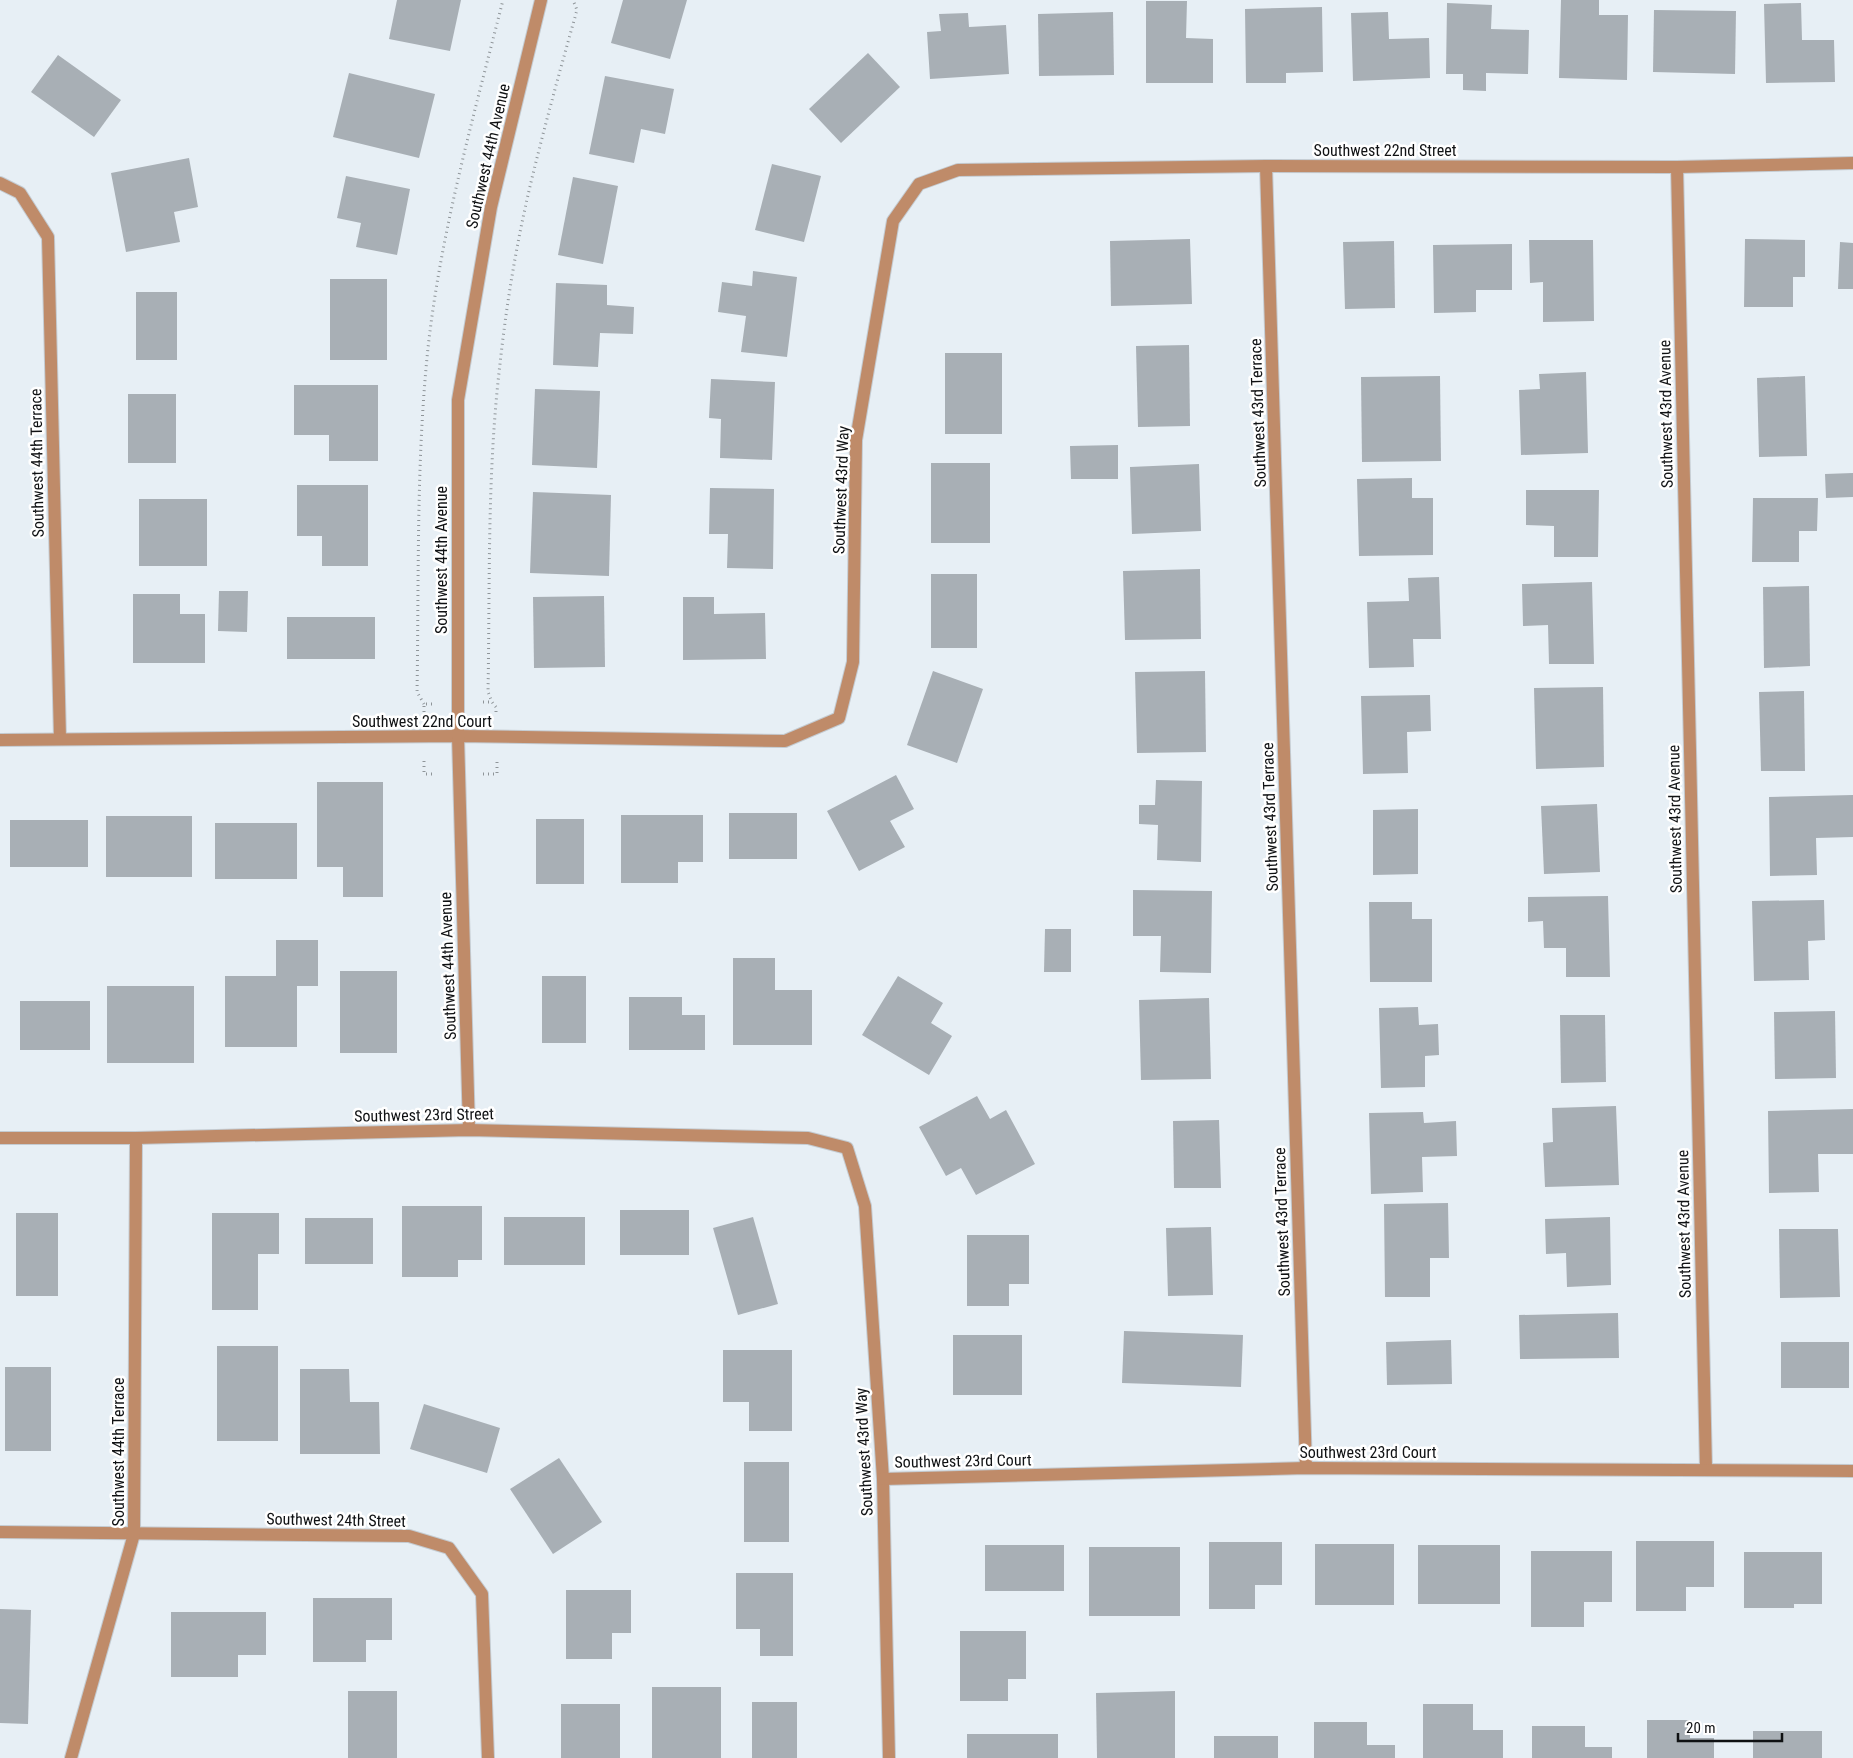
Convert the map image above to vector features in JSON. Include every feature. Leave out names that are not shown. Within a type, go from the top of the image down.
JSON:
[{"type":"street","name":"Southwest 44th Avenue","points":[[469,1130],[458,736],[458,400],[491,207],[541,0]]},
{"type":"street","name":"Southwest 22nd Street","points":[[919,184],[958,170],[1266,166],[1677,167],[1853,163]]},
{"type":"street","name":"Southwest 43rd Terrace","points":[[1266,166],[1306,1468]]},
{"type":"street","name":"Southwest 43rd Avenue","points":[[1677,167],[1706,1469]]},
{"type":"street","name":"Southwest 44th Terrace","points":[[0,182],[20,193],[48,237],[60,739]]},
{"type":"street","name":"Southwest 43rd Way","points":[[839,718],[853,662],[856,440],[892,221],[919,184]]},
{"type":"street","name":"Southwest 22nd Court","points":[[0,740],[458,736],[785,742],[839,718]]},
{"type":"street","name":"Southwest 23rd Street","points":[[0,1138],[136,1138],[469,1130],[808,1138],[847,1148]]},
{"type":"street","name":"Southwest 44th Terrace","points":[[71,1758],[134,1534],[136,1138]]},
{"type":"street","name":"Southwest 43rd Way","points":[[847,1148],[865,1206],[883,1479],[889,1758]]},
{"type":"street","name":"Southwest 23rd Court","points":[[883,1479],[1306,1468],[1853,1471]]},
{"type":"street","name":"Southwest 24th Street","points":[[0,1532],[409,1536],[449,1548],[482,1594],[488,1758]]},
{"type":"path","points":[[492,702],[488,692],[489,533],[499,365],[516,249],[534,170],[576,10],[573,0]]},
{"type":"building","points":[[397,0],[461,0],[450,51],[389,39]]},
{"type":"building","points":[[623,0],[687,0],[670,59],[611,43]]},
{"type":"building","points":[[1561,0],[1599,0],[1599,15],[1628,15],[1627,80],[1559,78]]},
{"type":"building","points":[[1146,1],[1187,1],[1186,38],[1213,39],[1213,83],[1146,83]]},
{"type":"building","points":[[1447,3],[1492,5],[1491,29],[1529,30],[1528,74],[1486,73],[1486,91],[1463,90],[1463,74],[1446,74]]},
{"type":"building","points":[[1801,3],[1802,40],[1834,40],[1835,82],[1766,83],[1764,4]]},
{"type":"building","points":[[1322,7],[1323,72],[1286,73],[1286,83],[1246,83],[1245,9]]},
{"type":"building","points":[[1654,10],[1736,11],[1735,74],[1653,72]]},
{"type":"building","points":[[1113,12],[1114,75],[1039,76],[1038,14]]},
{"type":"building","points":[[1388,12],[1389,39],[1429,38],[1430,78],[1353,81],[1351,13]]},
{"type":"building","points":[[968,13],[969,27],[1006,25],[1009,74],[930,79],[927,32],[941,31],[939,14]]},
{"type":"building","points":[[868,53],[900,87],[841,143],[809,109]]},
{"type":"building","points":[[58,55],[121,100],[94,137],[31,92]]},
{"type":"building","points":[[349,73],[435,94],[419,158],[333,137]]},
{"type":"building","points":[[605,76],[674,89],[665,134],[641,129],[634,163],[589,154]]},
{"type":"building","points":[[189,158],[198,207],[174,212],[180,242],[126,252],[111,173]]},
{"type":"building","points":[[772,164],[821,176],[804,242],[755,230]]},
{"type":"building","points":[[346,176],[410,189],[397,255],[356,247],[361,223],[337,218]]},
{"type":"building","points":[[573,177],[618,186],[603,264],[558,255]]},
{"type":"building","points":[[1190,239],[1192,304],[1111,306],[1110,241]]},
{"type":"building","points":[[1745,239],[1805,240],[1805,277],[1793,277],[1793,307],[1744,307]]},
{"type":"building","points":[[1529,240],[1593,240],[1594,321],[1543,322],[1543,282],[1530,283]]},
{"type":"building","points":[[1394,241],[1395,308],[1345,309],[1343,242]]},
{"type":"building","points":[[1840,242],[1853,243],[1853,289],[1838,289]]},
{"type":"building","points":[[1512,244],[1512,290],[1476,290],[1476,312],[1434,313],[1433,245]]},
{"type":"building","points":[[753,271],[797,277],[787,357],[741,352],[746,316],[718,312],[722,282],[752,286]]},
{"type":"building","points":[[330,279],[387,279],[387,360],[330,360]]},
{"type":"building","points":[[556,283],[607,285],[607,305],[634,307],[633,334],[600,333],[598,367],[553,365]]},
{"type":"building","points":[[136,292],[177,292],[177,360],[136,360]]},
{"type":"building","points":[[1189,345],[1190,426],[1138,427],[1136,346]]},
{"type":"building","points":[[945,353],[1002,353],[1002,434],[945,434]]},
{"type":"building","points":[[1586,372],[1588,453],[1521,455],[1519,390],[1540,389],[1539,374]]},
{"type":"building","points":[[1440,376],[1441,461],[1362,462],[1361,377]]},
{"type":"building","points":[[1805,376],[1807,456],[1759,457],[1757,378]]},
{"type":"building","points":[[711,379],[775,382],[772,460],[720,458],[721,419],[709,418]]},
{"type":"building","points":[[294,385],[378,385],[378,461],[329,461],[329,435],[294,435]]},
{"type":"building","points":[[535,389],[600,391],[597,468],[532,465]]},
{"type":"building","points":[[128,394],[176,394],[176,463],[128,463]]},
{"type":"building","points":[[1118,445],[1118,479],[1071,479],[1070,446]]},
{"type":"building","points":[[931,463],[990,463],[990,543],[931,543]]},
{"type":"building","points":[[1199,464],[1201,531],[1132,534],[1130,467]]},
{"type":"building","points":[[1853,473],[1853,497],[1826,498],[1825,474]]},
{"type":"building","points":[[1412,478],[1412,498],[1433,498],[1433,555],[1359,556],[1357,479]]},
{"type":"building","points":[[297,485],[368,485],[368,566],[322,566],[322,536],[297,536]]},
{"type":"building","points":[[710,488],[774,489],[773,569],[727,568],[728,534],[709,534]]},
{"type":"building","points":[[1526,490],[1599,490],[1598,557],[1554,557],[1554,526],[1526,525]]},
{"type":"building","points":[[533,492],[611,495],[609,576],[530,573]]},
{"type":"building","points":[[1753,498],[1818,498],[1817,531],[1799,531],[1799,562],[1752,562]]},
{"type":"building","points":[[139,499],[207,499],[207,566],[139,566]]},
{"type":"building","points":[[1200,569],[1201,639],[1125,640],[1123,571]]},
{"type":"building","points":[[931,574],[977,574],[977,648],[931,648]]},
{"type":"building","points":[[1439,577],[1441,639],[1413,639],[1414,667],[1369,668],[1367,602],[1409,601],[1408,578]]},
{"type":"building","points":[[1592,582],[1594,664],[1549,664],[1548,625],[1523,626],[1522,584]]},
{"type":"building","points":[[1809,586],[1810,666],[1764,668],[1763,587]]},
{"type":"building","points":[[219,591],[248,591],[247,632],[218,631]]},
{"type":"building","points":[[133,594],[180,594],[180,614],[205,614],[205,663],[133,663]]},
{"type":"building","points":[[604,596],[605,667],[534,668],[533,597]]},
{"type":"building","points":[[683,597],[714,597],[714,614],[765,613],[766,659],[683,660]]},
{"type":"building","points":[[287,617],[375,617],[375,659],[287,659]]},
{"type":"building","points":[[933,671],[983,689],[957,763],[907,745]]},
{"type":"building","points":[[1205,671],[1206,752],[1137,753],[1135,672]]},
{"type":"building","points":[[1603,687],[1604,767],[1536,769],[1534,688]]},
{"type":"building","points":[[1804,691],[1805,771],[1761,771],[1759,692]]},
{"type":"building","points":[[1430,695],[1431,731],[1407,732],[1408,773],[1363,774],[1361,696]]},
{"type":"building","points":[[896,775],[914,809],[890,821],[905,847],[859,871],[827,811]]},
{"type":"building","points":[[1156,780],[1202,781],[1201,862],[1157,860],[1158,825],[1139,824],[1139,805],[1155,805]]},
{"type":"building","points":[[317,782],[383,782],[383,897],[343,897],[343,867],[317,867]]},
{"type":"building","points":[[1853,795],[1853,837],[1816,838],[1817,875],[1770,876],[1769,797]]},
{"type":"building","points":[[1597,804],[1600,872],[1544,874],[1541,806]]},
{"type":"building","points":[[1418,809],[1418,874],[1373,875],[1373,810]]},
{"type":"building","points":[[729,813],[797,813],[797,859],[729,859]]},
{"type":"building","points":[[621,815],[703,815],[703,862],[678,862],[678,883],[621,883]]},
{"type":"building","points":[[106,816],[192,816],[192,877],[106,877]]},
{"type":"building","points":[[536,819],[584,819],[584,884],[536,884]]},
{"type":"building","points":[[10,820],[88,820],[88,867],[10,867]]},
{"type":"building","points":[[215,823],[297,823],[297,879],[215,879]]},
{"type":"building","points":[[1133,890],[1212,891],[1211,973],[1160,972],[1161,936],[1133,936]]},
{"type":"building","points":[[1608,896],[1610,977],[1566,977],[1566,948],[1544,948],[1543,921],[1528,922],[1528,897]]},
{"type":"building","points":[[1824,900],[1825,940],[1808,941],[1809,980],[1754,981],[1752,901]]},
{"type":"building","points":[[1369,902],[1412,902],[1412,919],[1432,919],[1432,982],[1370,982]]},
{"type":"building","points":[[1045,929],[1071,929],[1071,972],[1044,972]]},
{"type":"building","points":[[276,940],[318,940],[318,986],[297,986],[297,1047],[225,1047],[225,976],[276,976]]},
{"type":"building","points":[[733,958],[775,958],[775,990],[812,990],[812,1045],[733,1045]]},
{"type":"building","points":[[340,971],[397,971],[397,1053],[340,1053]]},
{"type":"building","points":[[542,976],[586,976],[586,1043],[542,1043]]},
{"type":"building","points":[[898,976],[943,1003],[931,1023],[952,1036],[929,1075],[862,1035]]},
{"type":"building","points":[[107,986],[194,986],[194,1063],[107,1063]]},
{"type":"building","points":[[629,997],[682,997],[682,1015],[705,1015],[705,1050],[629,1050]]},
{"type":"building","points":[[1209,998],[1211,1079],[1141,1080],[1139,1000]]},
{"type":"building","points":[[20,1001],[90,1001],[90,1050],[20,1050]]},
{"type":"building","points":[[1418,1007],[1419,1025],[1438,1024],[1439,1055],[1425,1056],[1425,1087],[1381,1088],[1379,1008]]},
{"type":"building","points":[[1835,1011],[1836,1078],[1775,1079],[1774,1012]]},
{"type":"building","points":[[1560,1015],[1605,1015],[1606,1082],[1561,1083]]},
{"type":"building","points":[[977,1096],[990,1119],[1006,1110],[1035,1164],[976,1195],[961,1168],[946,1176],[919,1127]]},
{"type":"building","points":[[1616,1106],[1619,1185],[1545,1187],[1543,1143],[1553,1142],[1552,1108]]},
{"type":"building","points":[[1853,1109],[1853,1154],[1818,1154],[1819,1192],[1769,1193],[1768,1111]]},
{"type":"building","points":[[1423,1112],[1424,1123],[1456,1121],[1457,1156],[1422,1157],[1423,1192],[1371,1194],[1369,1113]]},
{"type":"building","points":[[1219,1120],[1221,1188],[1174,1188],[1173,1121]]},
{"type":"building","points":[[1448,1203],[1449,1258],[1430,1258],[1430,1297],[1385,1297],[1384,1204]]},
{"type":"building","points":[[402,1206],[482,1206],[482,1260],[458,1260],[458,1277],[402,1277]]},
{"type":"building","points":[[620,1210],[689,1210],[689,1255],[620,1255]]},
{"type":"building","points":[[16,1213],[58,1213],[58,1296],[16,1296]]},
{"type":"building","points":[[212,1213],[279,1213],[279,1254],[258,1254],[258,1310],[212,1310]]},
{"type":"building","points":[[504,1217],[585,1217],[585,1265],[504,1265]]},
{"type":"building","points":[[753,1217],[778,1304],[738,1315],[713,1228]]},
{"type":"building","points":[[1610,1217],[1611,1285],[1567,1287],[1566,1253],[1546,1254],[1545,1219]]},
{"type":"building","points":[[305,1218],[373,1218],[373,1264],[305,1264]]},
{"type":"building","points":[[1211,1227],[1213,1295],[1168,1296],[1166,1228]]},
{"type":"building","points":[[1779,1229],[1838,1229],[1840,1297],[1780,1298]]},
{"type":"building","points":[[967,1235],[1029,1235],[1029,1284],[1009,1284],[1009,1306],[967,1306]]},
{"type":"building","points":[[1618,1313],[1619,1358],[1520,1359],[1519,1315]]},
{"type":"building","points":[[1124,1331],[1243,1335],[1241,1387],[1122,1383]]},
{"type":"building","points":[[953,1335],[1022,1335],[1022,1395],[953,1395]]},
{"type":"building","points":[[1451,1340],[1452,1384],[1387,1385],[1386,1342]]},
{"type":"building","points":[[1781,1342],[1849,1342],[1849,1388],[1781,1388]]},
{"type":"building","points":[[217,1346],[278,1346],[278,1441],[217,1441]]},
{"type":"building","points":[[723,1350],[792,1350],[792,1431],[749,1431],[749,1402],[723,1402]]},
{"type":"building","points":[[5,1367],[51,1367],[51,1451],[5,1451]]},
{"type":"building","points":[[300,1369],[349,1369],[350,1402],[379,1402],[380,1454],[300,1454]]},
{"type":"building","points":[[424,1404],[500,1428],[487,1473],[410,1449]]},
{"type":"building","points":[[559,1458],[602,1522],[553,1554],[510,1489]]},
{"type":"building","points":[[744,1462],[789,1462],[789,1542],[744,1542]]},
{"type":"building","points":[[1636,1541],[1714,1541],[1714,1587],[1686,1587],[1686,1611],[1636,1611]]},
{"type":"building","points":[[1209,1542],[1282,1542],[1282,1585],[1255,1585],[1255,1609],[1209,1609]]},
{"type":"building","points":[[1315,1544],[1394,1544],[1394,1605],[1315,1605]]},
{"type":"building","points":[[985,1545],[1064,1545],[1064,1591],[985,1591]]},
{"type":"building","points":[[1418,1545],[1500,1545],[1500,1604],[1418,1604]]},
{"type":"building","points":[[1089,1547],[1180,1547],[1180,1616],[1089,1616]]},
{"type":"building","points":[[1531,1551],[1612,1551],[1612,1602],[1584,1602],[1584,1627],[1531,1627]]},
{"type":"building","points":[[1744,1552],[1822,1552],[1822,1604],[1794,1604],[1794,1608],[1744,1608]]},
{"type":"building","points":[[736,1573],[793,1573],[793,1656],[760,1656],[760,1629],[736,1629]]},
{"type":"building","points":[[566,1590],[631,1590],[631,1633],[612,1633],[612,1659],[566,1659]]},
{"type":"building","points":[[313,1598],[392,1598],[392,1640],[366,1640],[366,1662],[313,1662]]},
{"type":"building","points":[[0,1609],[31,1610],[28,1724],[0,1723]]},
{"type":"building","points":[[171,1612],[266,1612],[266,1655],[238,1655],[238,1677],[171,1677]]},
{"type":"building","points":[[960,1631],[1026,1631],[1026,1679],[1008,1679],[1008,1701],[960,1701]]},
{"type":"building","points":[[652,1687],[721,1687],[721,1758],[652,1758]]},
{"type":"building","points":[[348,1691],[397,1691],[397,1758],[348,1758]]},
{"type":"building","points":[[1175,1691],[1175,1758],[1097,1758],[1096,1693]]},
{"type":"building","points":[[752,1702],[797,1702],[797,1758],[752,1758]]},
{"type":"building","points":[[561,1704],[620,1704],[620,1758],[561,1758]]},
{"type":"building","points":[[1423,1704],[1473,1704],[1473,1730],[1503,1730],[1503,1758],[1423,1758]]},
{"type":"building","points":[[1647,1720],[1690,1720],[1690,1738],[1714,1738],[1714,1758],[1647,1758]]},
{"type":"building","points":[[1314,1722],[1367,1722],[1367,1745],[1395,1745],[1395,1758],[1314,1758]]},
{"type":"building","points":[[1532,1726],[1585,1726],[1585,1747],[1612,1747],[1612,1758],[1532,1758]]},
{"type":"building","points":[[1753,1731],[1822,1731],[1822,1758],[1753,1758]]},
{"type":"building","points":[[967,1734],[1058,1734],[1058,1758],[967,1758]]},
{"type":"building","points":[[1214,1736],[1278,1736],[1278,1758],[1214,1758]]}]
